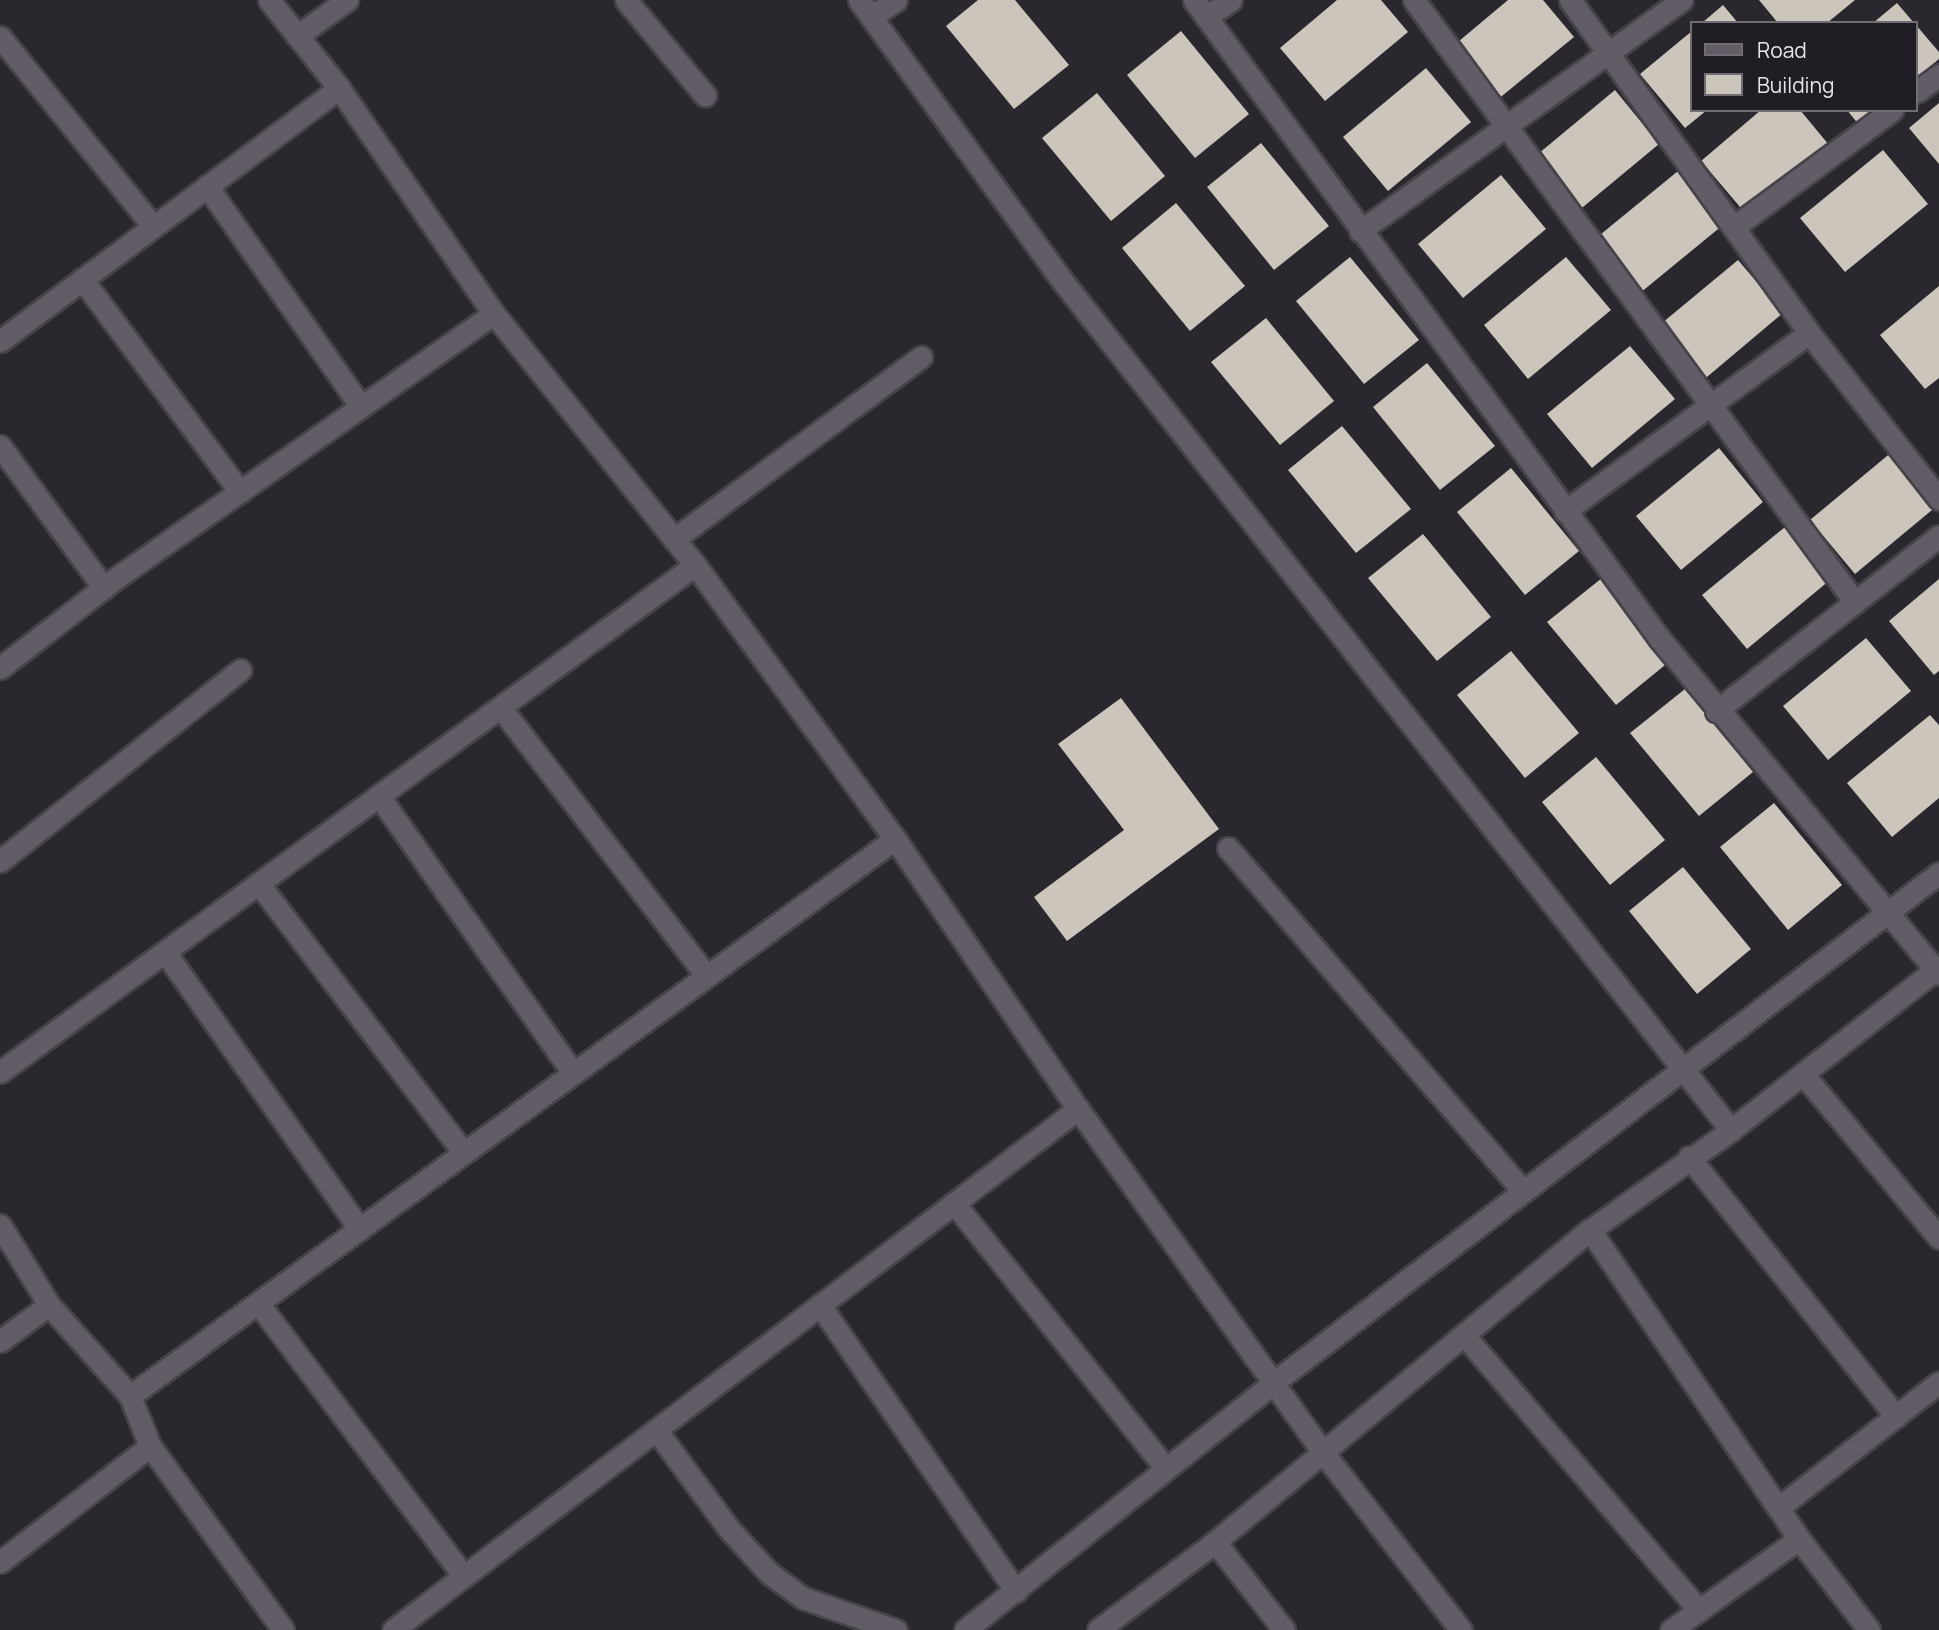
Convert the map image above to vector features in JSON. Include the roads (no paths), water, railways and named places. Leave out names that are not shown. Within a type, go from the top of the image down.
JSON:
[{"type":"street","points":[[269,0],[339,88],[494,314],[695,565],[895,839],[1078,1109],[1273,1383],[1322,1451],[1461,1630]]},
{"type":"street","points":[[297,36],[347,0]]},
{"type":"street","points":[[626,0],[705,95]]},
{"type":"street","points":[[896,0],[865,8],[1061,279],[1731,1130]]},
{"type":"street","points":[[1105,1628],[1215,1542],[1590,1230],[1689,1157],[1731,1130],[1938,970],[1716,711],[1565,511],[1200,9],[1231,0]]},
{"type":"street","points":[[1414,0],[1505,129],[1855,602]]},
{"type":"street","points":[[1570,0],[1609,49],[1809,333],[1939,499]]},
{"type":"street","points":[[1360,231],[1505,129],[1609,49],[1682,0]]},
{"type":"street","points":[[0,37],[153,226]]},
{"type":"street","points":[[1918,91],[1939,75]]},
{"type":"street","points":[[2,334],[82,279],[339,88]]},
{"type":"street","points":[[1734,227],[1889,112]]},
{"type":"street","points":[[207,186],[361,407]]},
{"type":"street","points":[[82,279],[240,492]]},
{"type":"street","points":[[0,668],[104,588],[494,314]]},
{"type":"street","points":[[1565,511],[1809,333]]},
{"type":"street","points":[[674,539],[921,357]]},
{"type":"street","points":[[0,446],[104,588]]},
{"type":"street","points":[[1716,711],[1939,536]]},
{"type":"street","points":[[0,1072],[695,565]]},
{"type":"street","points":[[0,861],[240,670]]},
{"type":"street","points":[[500,708],[708,976]]},
{"type":"street","points":[[379,796],[573,1073]]},
{"type":"street","points":[[130,1396],[895,839]]},
{"type":"street","points":[[1228,848],[1523,1191]]},
{"type":"street","points":[[965,1630],[1273,1383],[1939,873]]},
{"type":"street","points":[[259,884],[464,1153]]},
{"type":"street","points":[[164,952],[360,1229]]},
{"type":"street","points":[[1803,1074],[1939,1237]]},
{"type":"street","points":[[393,1630],[1078,1109]]},
{"type":"street","points":[[1689,1157],[1896,1416]]},
{"type":"street","points":[[954,1203],[1166,1469]]},
{"type":"street","points":[[0,1225],[49,1305],[130,1396],[150,1446],[283,1630]]},
{"type":"street","points":[[1590,1230],[1799,1539],[1869,1630]]},
{"type":"street","points":[[258,1303],[464,1576]]},
{"type":"street","points":[[0,1341],[49,1305]]},
{"type":"street","points":[[820,1305],[1016,1591]]},
{"type":"street","points":[[1464,1335],[1688,1622],[1799,1539]]},
{"type":"street","points":[[1778,1508],[1939,1382]]},
{"type":"street","points":[[656,1430],[729,1529],[769,1573],[803,1598],[896,1630]]},
{"type":"street","points":[[0,1562],[150,1446]]},
{"type":"street","points":[[1215,1542],[1284,1630]]}]
